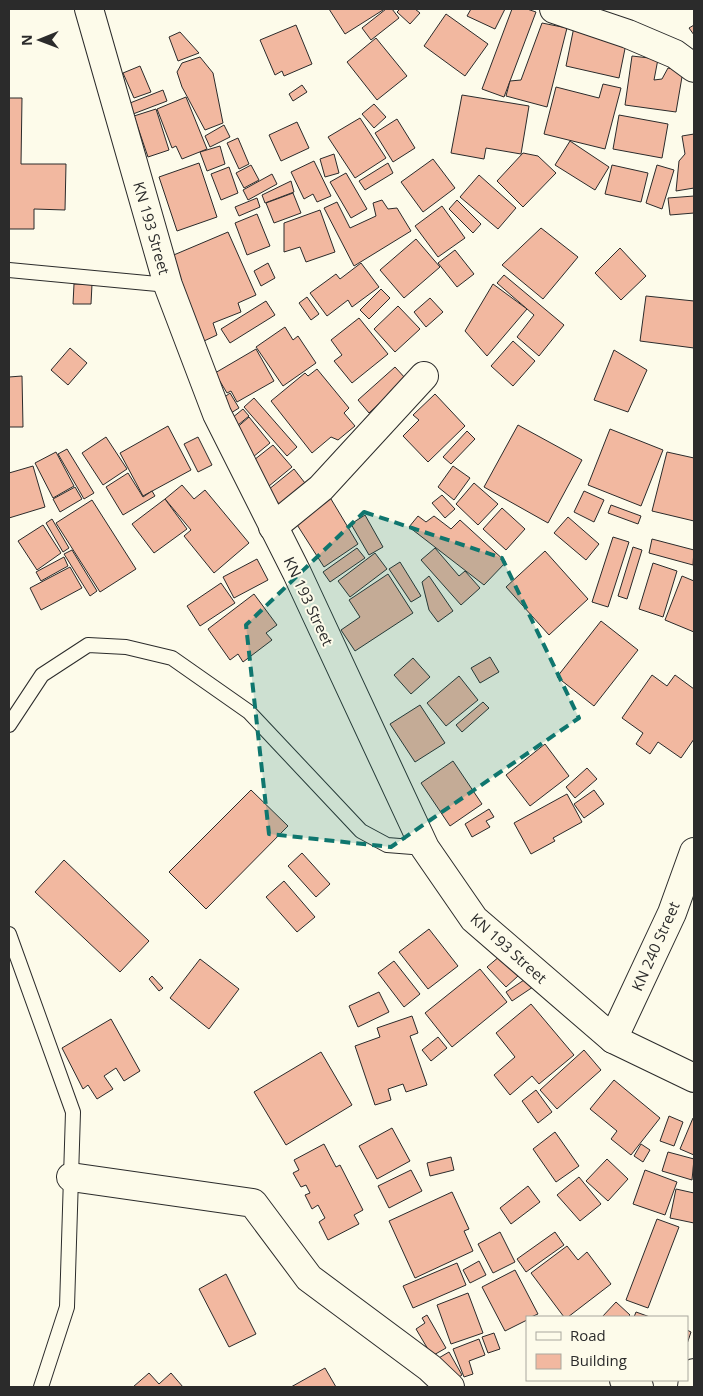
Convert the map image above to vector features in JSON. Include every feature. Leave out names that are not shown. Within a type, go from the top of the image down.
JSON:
[{"type":"street","name":"KN 193 Street","points":[[89,9],[168,285],[217,414],[273,527],[425,848],[474,919],[613,1039],[694,1078]]},
{"type":"street","points":[[554,9],[628,34],[675,54],[694,68]]},
{"type":"street","points":[[273,527],[321,488],[424,376]]},
{"type":"street","name":"KN 240 Street","points":[[613,1039],[672,913],[694,852]]},
{"type":"street","points":[[71,1177],[253,1203],[309,1278],[430,1368],[450,1387]]},
{"type":"street","points":[[692,1387],[694,1373]]},
{"type":"street","points":[[626,1381],[639,1387]]},
{"type":"lane","points":[[9,270],[168,285]]},
{"type":"lane","points":[[9,726],[42,675],[88,645],[126,647],[172,658],[249,712],[361,831],[388,845],[425,848]]},
{"type":"lane","points":[[9,934],[73,1112],[67,1307],[41,1387]]},
{"type":"highlighted area","points":[[364,512],[502,558],[579,718],[391,847],[269,834],[246,625]]},
{"type":"building","points":[[329,9],[382,9],[383,10],[345,34]]},
{"type":"building","points":[[386,9],[392,9],[399,18],[371,40],[362,28]]},
{"type":"building","points":[[400,9],[415,9],[420,13],[410,24],[397,12]]},
{"type":"building","points":[[471,9],[505,9],[495,29],[467,16]]},
{"type":"building","points":[[512,9],[527,9],[536,12],[504,97],[482,89]]},
{"type":"building","points":[[446,14],[488,44],[465,76],[424,46]]},
{"type":"building","points":[[575,22],[628,34],[619,78],[566,66]]},
{"type":"building","points":[[542,23],[567,28],[547,107],[506,96],[510,81],[521,80]]},
{"type":"building","points":[[296,25],[312,64],[284,76],[282,71],[275,75],[260,40]]},
{"type":"building","points":[[694,25],[694,35],[689,28]]},
{"type":"building","points":[[180,32],[199,53],[178,61],[169,37]]},
{"type":"building","points":[[376,38],[407,76],[377,100],[347,62]]},
{"type":"building","points":[[632,56],[658,59],[654,80],[662,79],[668,68],[683,71],[676,112],[625,105]]},
{"type":"building","points":[[200,57],[213,73],[223,123],[205,130],[182,87],[177,72],[182,63]]},
{"type":"building","points":[[140,66],[151,92],[134,98],[123,73]]},
{"type":"building","points":[[603,84],[621,88],[605,149],[544,134],[556,87],[599,98]]},
{"type":"building","points":[[302,85],[307,92],[293,101],[289,94]]},
{"type":"building","points":[[163,90],[167,101],[133,114],[130,103]]},
{"type":"building","points":[[462,95],[529,106],[521,154],[486,148],[484,159],[451,153]]},
{"type":"building","points":[[186,97],[207,149],[182,159],[176,146],[172,148],[157,109]]},
{"type":"building","points":[[9,98],[22,98],[21,164],[66,164],[65,210],[34,209],[34,229],[9,229]]},
{"type":"building","points":[[374,104],[386,117],[374,128],[362,114]]},
{"type":"building","points":[[156,109],[169,150],[148,157],[134,116]]},
{"type":"building","points":[[619,115],[668,124],[662,158],[613,149]]},
{"type":"building","points":[[360,118],[386,158],[355,178],[328,137]]},
{"type":"building","points":[[397,119],[415,148],[393,162],[375,133]]},
{"type":"building","points":[[297,122],[309,148],[281,161],[269,135]]},
{"type":"building","points":[[224,125],[230,137],[210,147],[205,136]]},
{"type":"building","points":[[694,134],[694,188],[676,191],[679,161],[685,154],[682,136]]},
{"type":"building","points":[[238,138],[249,164],[239,169],[227,143]]},
{"type":"building","points":[[570,141],[609,167],[595,190],[555,165]]},
{"type":"building","points":[[220,146],[225,164],[207,171],[200,152]]},
{"type":"building","points":[[523,153],[538,156],[556,173],[523,207],[497,181]]},
{"type":"building","points":[[334,154],[339,173],[325,177],[320,159]]},
{"type":"building","points":[[433,159],[455,188],[423,212],[401,182]]},
{"type":"building","points":[[314,161],[331,196],[317,202],[313,194],[304,199],[291,172]]},
{"type":"building","points":[[199,163],[217,217],[177,231],[159,177]]},
{"type":"building","points":[[388,163],[393,173],[365,190],[359,181]]},
{"type":"building","points":[[251,165],[259,180],[244,188],[236,173]]},
{"type":"building","points":[[612,165],[648,173],[641,202],[605,194]]},
{"type":"building","points":[[657,165],[674,170],[662,209],[646,203]]},
{"type":"building","points":[[229,167],[238,193],[221,200],[211,174]]},
{"type":"building","points":[[346,173],[367,209],[351,218],[330,182]]},
{"type":"building","points":[[272,174],[277,184],[248,200],[243,190]]},
{"type":"building","points":[[479,175],[516,208],[498,229],[460,197]]},
{"type":"building","points":[[291,181],[294,192],[265,203],[262,195]]},
{"type":"building","points":[[293,193],[301,213],[274,223],[266,203]]},
{"type":"building","points":[[694,196],[694,213],[670,215],[668,198]]},
{"type":"building","points":[[257,198],[260,207],[239,216],[235,207]]},
{"type":"building","points":[[382,200],[388,209],[397,208],[411,231],[354,266],[324,208],[337,202],[350,228],[376,216],[373,203]]},
{"type":"building","points":[[457,200],[481,224],[473,233],[449,209]]},
{"type":"building","points":[[442,206],[465,238],[438,257],[415,226]]},
{"type":"building","points":[[320,210],[335,252],[306,262],[300,247],[284,252],[284,223]]},
{"type":"building","points":[[257,214],[270,246],[247,255],[235,223]]},
{"type":"building","points":[[541,228],[578,257],[543,299],[502,265]]},
{"type":"building","points":[[228,232],[256,295],[238,303],[241,312],[213,323],[217,335],[204,341],[169,257]]},
{"type":"building","points":[[416,239],[440,267],[404,298],[380,270]]},
{"type":"building","points":[[620,248],[646,276],[621,300],[595,273]]},
{"type":"building","points":[[455,250],[474,274],[457,287],[438,263]]},
{"type":"building","points":[[268,263],[275,278],[261,286],[254,271]]},
{"type":"building","points":[[361,263],[379,287],[352,307],[348,300],[327,316],[310,293],[336,274],[340,279]]},
{"type":"building","points":[[504,275],[564,325],[539,356],[517,337],[534,315],[497,283]]},
{"type":"building","points":[[74,284],[92,284],[91,304],[73,304]]},
{"type":"building","points":[[493,284],[527,309],[487,356],[465,331]]},
{"type":"building","points":[[381,289],[390,298],[369,319],[360,310]]},
{"type":"building","points":[[646,296],[694,301],[694,348],[640,341]]},
{"type":"building","points":[[307,297],[319,314],[311,320],[299,303]]},
{"type":"building","points":[[430,298],[443,312],[426,327],[414,312]]},
{"type":"building","points":[[266,301],[275,315],[230,343],[221,329]]},
{"type":"building","points":[[398,306],[420,329],[395,352],[374,329]]},
{"type":"building","points":[[359,318],[388,354],[352,383],[334,361],[342,355],[331,340]]},
{"type":"building","points":[[285,327],[293,340],[298,336],[316,363],[283,386],[256,347]]},
{"type":"building","points":[[513,341],[535,361],[513,386],[491,366]]},
{"type":"building","points":[[70,348],[87,363],[68,385],[51,370]]},
{"type":"building","points":[[256,349],[274,381],[237,402],[231,391],[227,393],[215,373]]},
{"type":"building","points":[[614,350],[647,370],[628,412],[594,400]]},
{"type":"building","points":[[395,367],[406,379],[369,413],[358,400]]},
{"type":"building","points":[[317,369],[349,408],[344,413],[355,426],[338,440],[331,437],[312,453],[271,401],[305,373],[308,376]]},
{"type":"building","points":[[22,376],[23,427],[9,427],[9,377]]},
{"type":"building","points":[[230,393],[239,408],[231,413],[222,399]]},
{"type":"building","points":[[435,394],[465,426],[428,462],[403,436],[419,420],[413,415]]},
{"type":"building","points":[[254,398],[297,447],[287,456],[244,407]]},
{"type":"building","points":[[243,409],[249,416],[238,425],[232,418]]},
{"type":"building","points":[[249,417],[270,443],[253,457],[234,430]]},
{"type":"building","points":[[518,425],[582,460],[548,523],[484,487]]},
{"type":"building","points":[[168,426],[191,470],[143,496],[120,453]]},
{"type":"building","points":[[610,429],[663,450],[641,506],[588,485]]},
{"type":"building","points":[[467,431],[475,439],[451,464],[443,457]]},
{"type":"building","points":[[106,437],[127,469],[103,485],[82,453]]},
{"type":"building","points":[[198,437],[212,465],[198,472],[184,444]]},
{"type":"building","points":[[273,445],[292,467],[269,486],[254,460]]},
{"type":"building","points":[[67,449],[94,493],[84,499],[58,454]]},
{"type":"building","points":[[56,452],[74,486],[53,498],[35,463]]},
{"type":"building","points":[[667,452],[694,458],[694,521],[652,511]]},
{"type":"building","points":[[33,466],[45,507],[9,518],[9,473]]},
{"type":"building","points":[[453,466],[470,478],[454,500],[438,487]]},
{"type":"building","points":[[294,469],[312,492],[286,513],[268,490]]},
{"type":"building","points":[[128,473],[143,497],[152,491],[155,496],[123,515],[106,487]]},
{"type":"building","points":[[474,483],[498,504],[478,525],[456,504]]},
{"type":"building","points":[[182,485],[194,499],[205,490],[249,543],[214,573],[184,536],[191,530],[165,499]]},
{"type":"building","points":[[75,487],[82,499],[60,512],[53,499]]},
{"type":"building","points":[[584,491],[604,500],[594,522],[574,512]]},
{"type":"building","points":[[328,494],[358,544],[324,567],[294,520]]},
{"type":"building","points":[[442,495],[455,509],[445,518],[432,503]]},
{"type":"building","points":[[165,499],[187,529],[154,553],[132,524]]},
{"type":"building","points":[[92,500],[136,569],[100,592],[56,523]]},
{"type":"building","points":[[611,505],[641,516],[638,524],[608,513]]},
{"type":"building","points":[[502,508],[525,529],[506,550],[483,529]]},
{"type":"building","points":[[365,515],[383,547],[369,555],[351,524]]},
{"type":"building","points":[[418,516],[426,522],[434,516],[451,529],[460,520],[506,562],[484,585],[409,527]]},
{"type":"building","points":[[568,517],[599,544],[586,560],[554,533]]},
{"type":"building","points":[[52,519],[69,548],[63,552],[46,523]]},
{"type":"building","points":[[43,525],[61,553],[37,570],[18,541]]},
{"type":"building","points":[[613,537],[629,542],[608,607],[592,602]]},
{"type":"building","points":[[652,539],[694,550],[693,565],[649,553]]},
{"type":"building","points":[[633,547],[642,550],[627,599],[618,596]]},
{"type":"building","points":[[357,548],[365,558],[330,582],[323,572]]},
{"type":"building","points":[[435,548],[459,576],[465,571],[480,588],[461,605],[421,560]]},
{"type":"building","points":[[72,550],[97,591],[90,596],[64,554]]},
{"type":"building","points":[[545,551],[588,599],[549,635],[506,587]]},
{"type":"building","points":[[375,553],[387,569],[350,597],[338,581]]},
{"type":"building","points":[[64,557],[68,566],[41,581],[36,572]]},
{"type":"building","points":[[257,559],[268,580],[234,598],[223,577]]},
{"type":"building","points":[[400,562],[421,596],[411,602],[389,569]]},
{"type":"building","points":[[653,563],[677,571],[663,617],[639,609]]},
{"type":"building","points":[[70,567],[82,588],[41,610],[30,588]]},
{"type":"building","points":[[388,574],[413,613],[355,651],[341,630],[360,617],[349,600]]},
{"type":"building","points":[[429,576],[453,611],[438,622],[429,610],[422,582]]},
{"type":"building","points":[[682,576],[694,581],[694,632],[665,620]]},
{"type":"building","points":[[221,583],[235,603],[200,626],[187,606]]},
{"type":"building","points":[[254,594],[277,625],[266,633],[272,640],[243,662],[238,654],[230,660],[208,629]]},
{"type":"building","points":[[601,621],[638,650],[594,706],[557,677]]},
{"type":"building","points":[[490,657],[499,672],[480,683],[471,668]]},
{"type":"building","points":[[413,658],[430,677],[411,694],[394,675]]},
{"type":"building","points":[[652,675],[667,686],[675,675],[694,689],[694,739],[681,758],[658,742],[650,754],[636,744],[643,733],[622,718]]},
{"type":"building","points":[[459,676],[478,700],[446,726],[427,703]]},
{"type":"building","points":[[483,702],[489,708],[462,732],[456,725]]},
{"type":"building","points":[[420,705],[445,743],[415,762],[390,724]]},
{"type":"building","points":[[545,744],[569,776],[530,806],[506,775]]},
{"type":"building","points":[[453,761],[482,804],[450,826],[421,783]]},
{"type":"building","points":[[587,768],[597,779],[575,798],[566,787]]},
{"type":"building","points":[[251,790],[288,826],[206,909],[169,872]]},
{"type":"building","points":[[594,790],[604,804],[584,818],[574,804]]},
{"type":"building","points":[[567,794],[582,822],[553,838],[555,841],[531,854],[514,823]]},
{"type":"building","points":[[489,809],[494,817],[486,821],[490,827],[472,837],[465,824]]},
{"type":"building","points":[[302,853],[330,884],[316,897],[288,866]]},
{"type":"building","points":[[64,860],[149,941],[120,972],[35,892]]},
{"type":"building","points":[[284,881],[315,917],[297,932],[266,897]]},
{"type":"building","points":[[429,929],[458,966],[428,989],[399,952]]},
{"type":"building","points":[[500,956],[518,976],[506,987],[487,967]]},
{"type":"building","points":[[200,959],[239,989],[209,1029],[170,998]]},
{"type":"building","points":[[394,961],[420,994],[404,1007],[378,973]]},
{"type":"building","points":[[480,969],[507,1002],[452,1047],[425,1013]]},
{"type":"building","points":[[152,976],[163,988],[159,991],[149,979]]},
{"type":"building","points":[[527,978],[533,987],[512,1001],[506,992]]},
{"type":"building","points":[[379,992],[389,1012],[358,1027],[349,1006]]},
{"type":"building","points":[[531,1004],[574,1055],[539,1084],[532,1076],[510,1095],[494,1075],[515,1057],[496,1033]]},
{"type":"building","points":[[412,1016],[418,1033],[410,1036],[427,1085],[406,1092],[403,1084],[388,1089],[391,1100],[375,1105],[355,1046],[380,1037],[377,1028]]},
{"type":"building","points":[[111,1019],[140,1071],[124,1081],[116,1068],[104,1076],[113,1089],[97,1099],[88,1085],[83,1089],[62,1048]]},
{"type":"building","points":[[438,1037],[447,1048],[431,1061],[422,1050]]},
{"type":"building","points":[[584,1050],[601,1070],[557,1109],[540,1090]]},
{"type":"building","points":[[321,1052],[352,1105],[286,1145],[254,1092]]},
{"type":"building","points":[[614,1080],[660,1118],[631,1155],[611,1139],[617,1131],[590,1109]]},
{"type":"building","points":[[536,1090],[552,1112],[538,1123],[522,1101]]},
{"type":"building","points":[[669,1116],[683,1122],[674,1146],[660,1141]]},
{"type":"building","points":[[694,1118],[694,1155],[680,1149]]},
{"type":"building","points":[[392,1128],[410,1161],[377,1179],[359,1146]]},
{"type":"building","points":[[555,1132],[579,1166],[556,1182],[533,1149]]},
{"type":"building","points":[[324,1144],[336,1167],[340,1165],[363,1210],[354,1215],[359,1224],[328,1240],[319,1222],[325,1218],[318,1205],[312,1209],[305,1195],[310,1193],[306,1185],[301,1187],[293,1173],[299,1170],[294,1160]]},
{"type":"building","points":[[641,1144],[650,1150],[643,1162],[634,1156]]},
{"type":"building","points":[[668,1152],[694,1159],[692,1180],[662,1171]]},
{"type":"building","points":[[451,1157],[454,1170],[430,1176],[427,1163]]},
{"type":"building","points":[[607,1159],[628,1179],[608,1201],[586,1181]]},
{"type":"building","points":[[411,1170],[422,1191],[389,1208],[378,1186]]},
{"type":"building","points":[[645,1170],[677,1182],[665,1215],[633,1204]]},
{"type":"building","points":[[579,1177],[601,1204],[580,1221],[557,1195]]},
{"type":"building","points":[[528,1186],[540,1202],[511,1224],[500,1208]]},
{"type":"building","points":[[676,1189],[694,1193],[694,1223],[670,1218]]},
{"type":"building","points":[[452,1192],[469,1229],[464,1231],[473,1251],[415,1278],[389,1221]]},
{"type":"building","points":[[657,1219],[679,1227],[648,1308],[626,1300]]},
{"type":"building","points":[[500,1232],[515,1262],[493,1273],[478,1244]]},
{"type":"building","points":[[555,1232],[564,1245],[526,1272],[517,1259]]},
{"type":"building","points":[[567,1246],[578,1260],[587,1252],[611,1284],[569,1316],[563,1316],[531,1273]]},
{"type":"building","points":[[479,1261],[486,1275],[470,1283],[463,1270]]},
{"type":"building","points":[[457,1263],[466,1285],[413,1308],[403,1286]]},
{"type":"building","points":[[515,1270],[538,1314],[526,1316],[526,1320],[505,1331],[482,1287]]},
{"type":"building","points":[[226,1274],[256,1334],[229,1347],[199,1289]]},
{"type":"building","points":[[468,1293],[483,1333],[451,1344],[437,1305]]},
{"type":"building","points":[[616,1302],[630,1315],[629,1316],[603,1316]]},
{"type":"building","points":[[636,1312],[647,1316],[634,1316]]},
{"type":"building","points":[[427,1315],[446,1348],[432,1356],[416,1329],[425,1323],[422,1318]]},
{"type":"building","points":[[688,1330],[691,1332],[688,1341]]},
{"type":"building","points":[[494,1333],[500,1349],[488,1353],[482,1337]]},
{"type":"building","points":[[479,1339],[485,1355],[469,1361],[473,1374],[464,1377],[453,1349]]},
{"type":"building","points":[[449,1352],[462,1375],[450,1383],[437,1359]]},
{"type":"building","points":[[325,1368],[336,1387],[291,1387]]},
{"type":"building","points":[[149,1373],[159,1384],[171,1373],[183,1387],[133,1387]]}]
